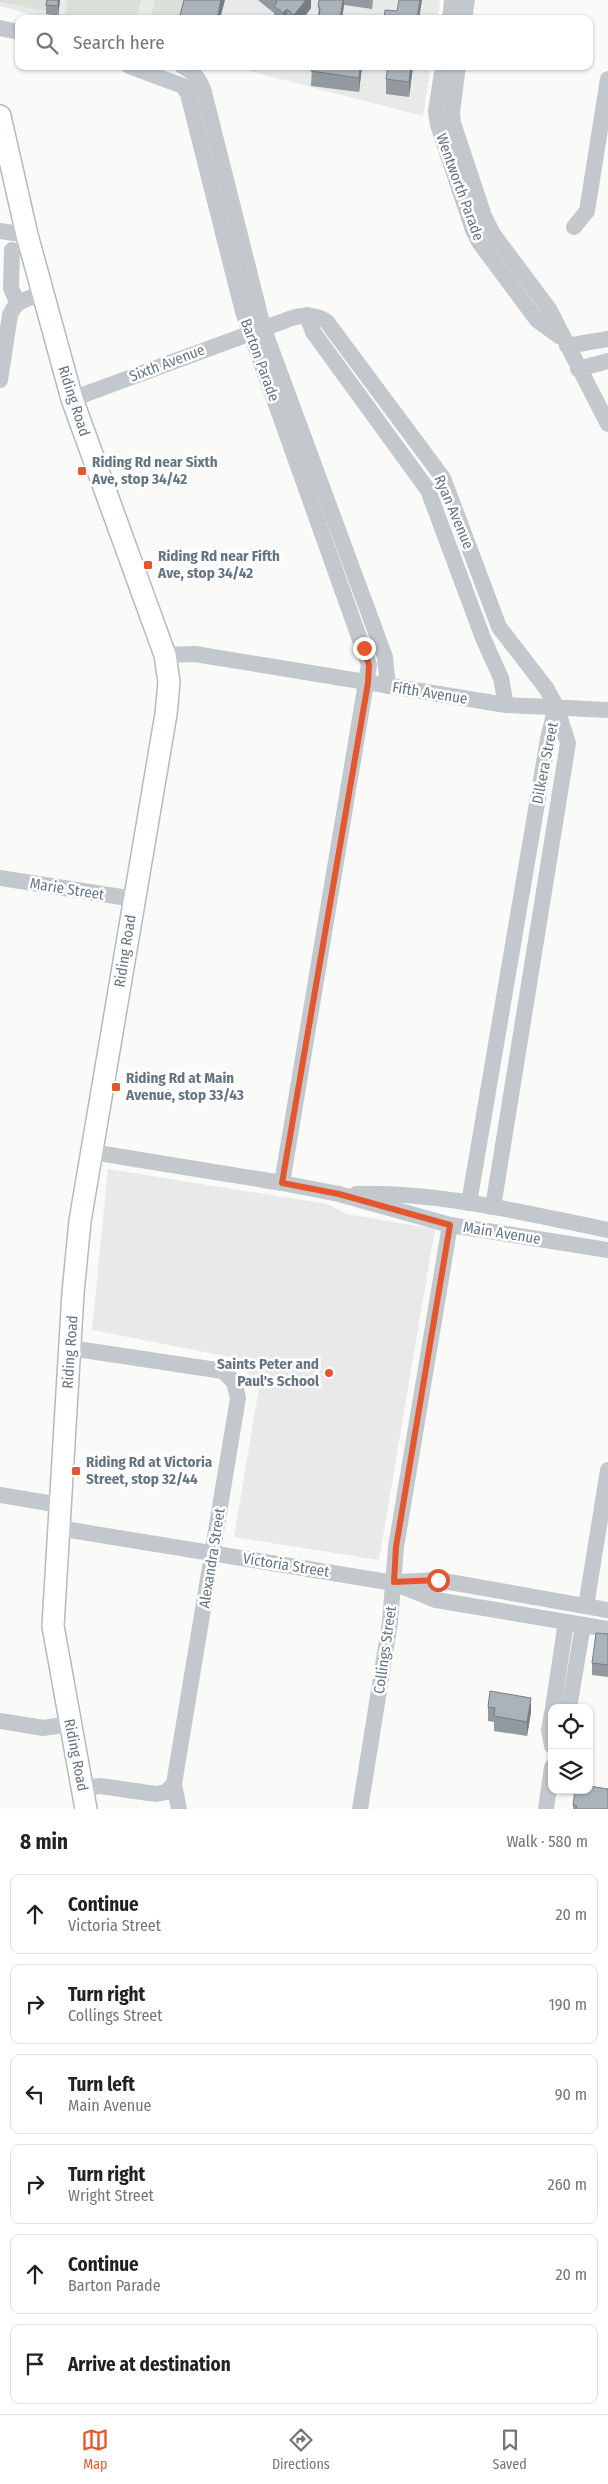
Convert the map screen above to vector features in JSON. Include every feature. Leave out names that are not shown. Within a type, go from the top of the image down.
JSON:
[{"type":"main road","name":"Riding Road","points":[[0,116],[42,294],[72,399],[165,655],[169,682],[166,714],[80,1221],[70,1348],[53,1626],[84,1799]]},
{"type":"street","points":[[450,15],[452,0]]},
{"type":"street","points":[[465,15],[467,0]]},
{"type":"street","points":[[0,28],[15,31]]},
{"type":"street","name":"Barton Parade","points":[[140,70],[183,86],[188,94],[256,330],[369,665],[368,683],[282,1183]]},
{"type":"street","name":"Barton Parade","points":[[190,70],[200,80],[204,92],[256,330],[385,656],[388,666],[388,686]]},
{"type":"street","name":"Wentworth Parade","points":[[442,70],[436,111],[438,126],[473,230],[537,320],[564,342]]},
{"type":"street","name":"Wentworth Parade","points":[[457,70],[452,112],[453,123],[484,216],[493,234],[549,309],[564,342],[608,424]]},
{"type":"street","points":[[574,227],[587,211],[608,80]]},
{"type":"street","points":[[0,231],[27,235]]},
{"type":"street","points":[[12,250],[11,288],[18,302]]},
{"type":"street","points":[[0,380],[10,315],[18,302],[42,294]]},
{"type":"street","points":[[256,330],[307,315]]},
{"type":"street","name":"Ryan Avenue","points":[[506,705],[501,678],[483,638],[428,490],[313,332],[307,315],[321,317],[327,322],[443,478],[499,627],[546,688],[556,706]]},
{"type":"street","name":"Sixth Avenue","points":[[72,399],[256,330]]},
{"type":"street","points":[[564,342],[608,339]]},
{"type":"street","points":[[578,369],[608,361]]},
{"type":"street","name":"Fifth Avenue","points":[[165,655],[195,654],[506,705],[608,710]]},
{"type":"street","name":"Dilkera Street","points":[[469,1203],[548,738],[556,706]]},
{"type":"street","name":"Dilkera Street","points":[[493,1207],[568,743],[556,706]]},
{"type":"street","name":"Marie Street","points":[[0,878],[134,899]]},
{"type":"street","name":"Main Avenue","points":[[92,1152],[282,1183],[339,1194],[450,1225],[608,1250]]},
{"type":"street","name":"Main Avenue","points":[[339,1194],[396,1193],[493,1207],[608,1230]]},
{"type":"street","name":"Collings Street","points":[[360,1809],[390,1622],[396,1547],[450,1225]]},
{"type":"street","name":"Alexandra Street","points":[[70,1348],[223,1371],[234,1382],[238,1398],[174,1784],[179,1809]]},
{"type":"street","points":[[586,1606],[608,1470]]},
{"type":"street","points":[[0,1495],[60,1505]]},
{"type":"street","name":"Victoria Street","points":[[58,1528],[394,1582],[438,1580],[608,1610]]},
{"type":"street","name":"Victoria Street","points":[[394,1582],[436,1600],[608,1629]]},
{"type":"street","points":[[554,1704],[566,1622]]},
{"type":"street","points":[[570,1704],[583,1625]]},
{"type":"street","points":[[0,1721],[43,1728],[70,1724]]},
{"type":"street","points":[[84,1799],[100,1786],[156,1794],[166,1792],[174,1784]]},
{"type":"street","points":[[546,1809],[548,1794]]},
{"type":"shaded area","points":[[0,0],[440,0],[438,15],[33,15],[0,6]]},
{"type":"shaded area","points":[[0,0],[48,0],[46,11],[0,2]]},
{"type":"shaded area","points":[[68,0],[141,0],[136,15],[65,15]]},
{"type":"shaded area","points":[[155,0],[186,0],[182,15],[151,15]]},
{"type":"shaded area","points":[[245,70],[430,70],[423,116]]},
{"type":"shaded area","name":"Saints Peter and Paul's School","points":[[108,1169],[327,1204],[347,1214],[435,1229],[379,1560],[234,1537],[259,1387],[235,1358],[92,1330]]},
{"type":"building","points":[[47,0],[58,0],[58,6],[46,5]]},
{"type":"building","points":[[184,0],[221,0],[218,15],[180,15]]},
{"type":"building","points":[[275,0],[306,0],[294,15],[287,9],[283,13],[274,6],[277,2]]},
{"type":"building","points":[[319,0],[343,0],[341,15],[319,15],[320,7],[318,7]]},
{"type":"building","points":[[399,0],[420,0],[418,15],[384,15],[385,10],[397,11]]},
{"type":"building","points":[[311,70],[360,70],[359,78]]},
{"type":"building","points":[[387,70],[410,70],[409,82],[386,79]]},
{"type":"building","points":[[596,1633],[608,1634],[608,1665],[592,1663]]},
{"type":"building","points":[[490,1691],[531,1698],[527,1722],[494,1716],[495,1708],[488,1707]]},
{"type":"building","points":[[593,1787],[608,1789],[608,1809],[576,1809],[577,1806],[573,1805],[574,1794],[593,1794]]},
{"type":"place","name":"Riding Rd near Sixth Ave, stop 34/42","points":[[82,471]]},
{"type":"place","name":"Riding Rd near Fifth Ave, stop 34/42","points":[[148,565]]},
{"type":"place","name":"Riding Rd at Main Avenue, stop 33/43","points":[[116,1087]]},
{"type":"place","name":"Saints Peter and Paul's School","points":[[329,1373]]},
{"type":"place","name":"Riding Rd at Victoria Street, stop 32/44","points":[[76,1471]]},
{"type":"route","points":[[364,648],[369,665],[368,683],[282,1183],[339,1194],[450,1225],[396,1547],[394,1582],[438,1580]]}]
